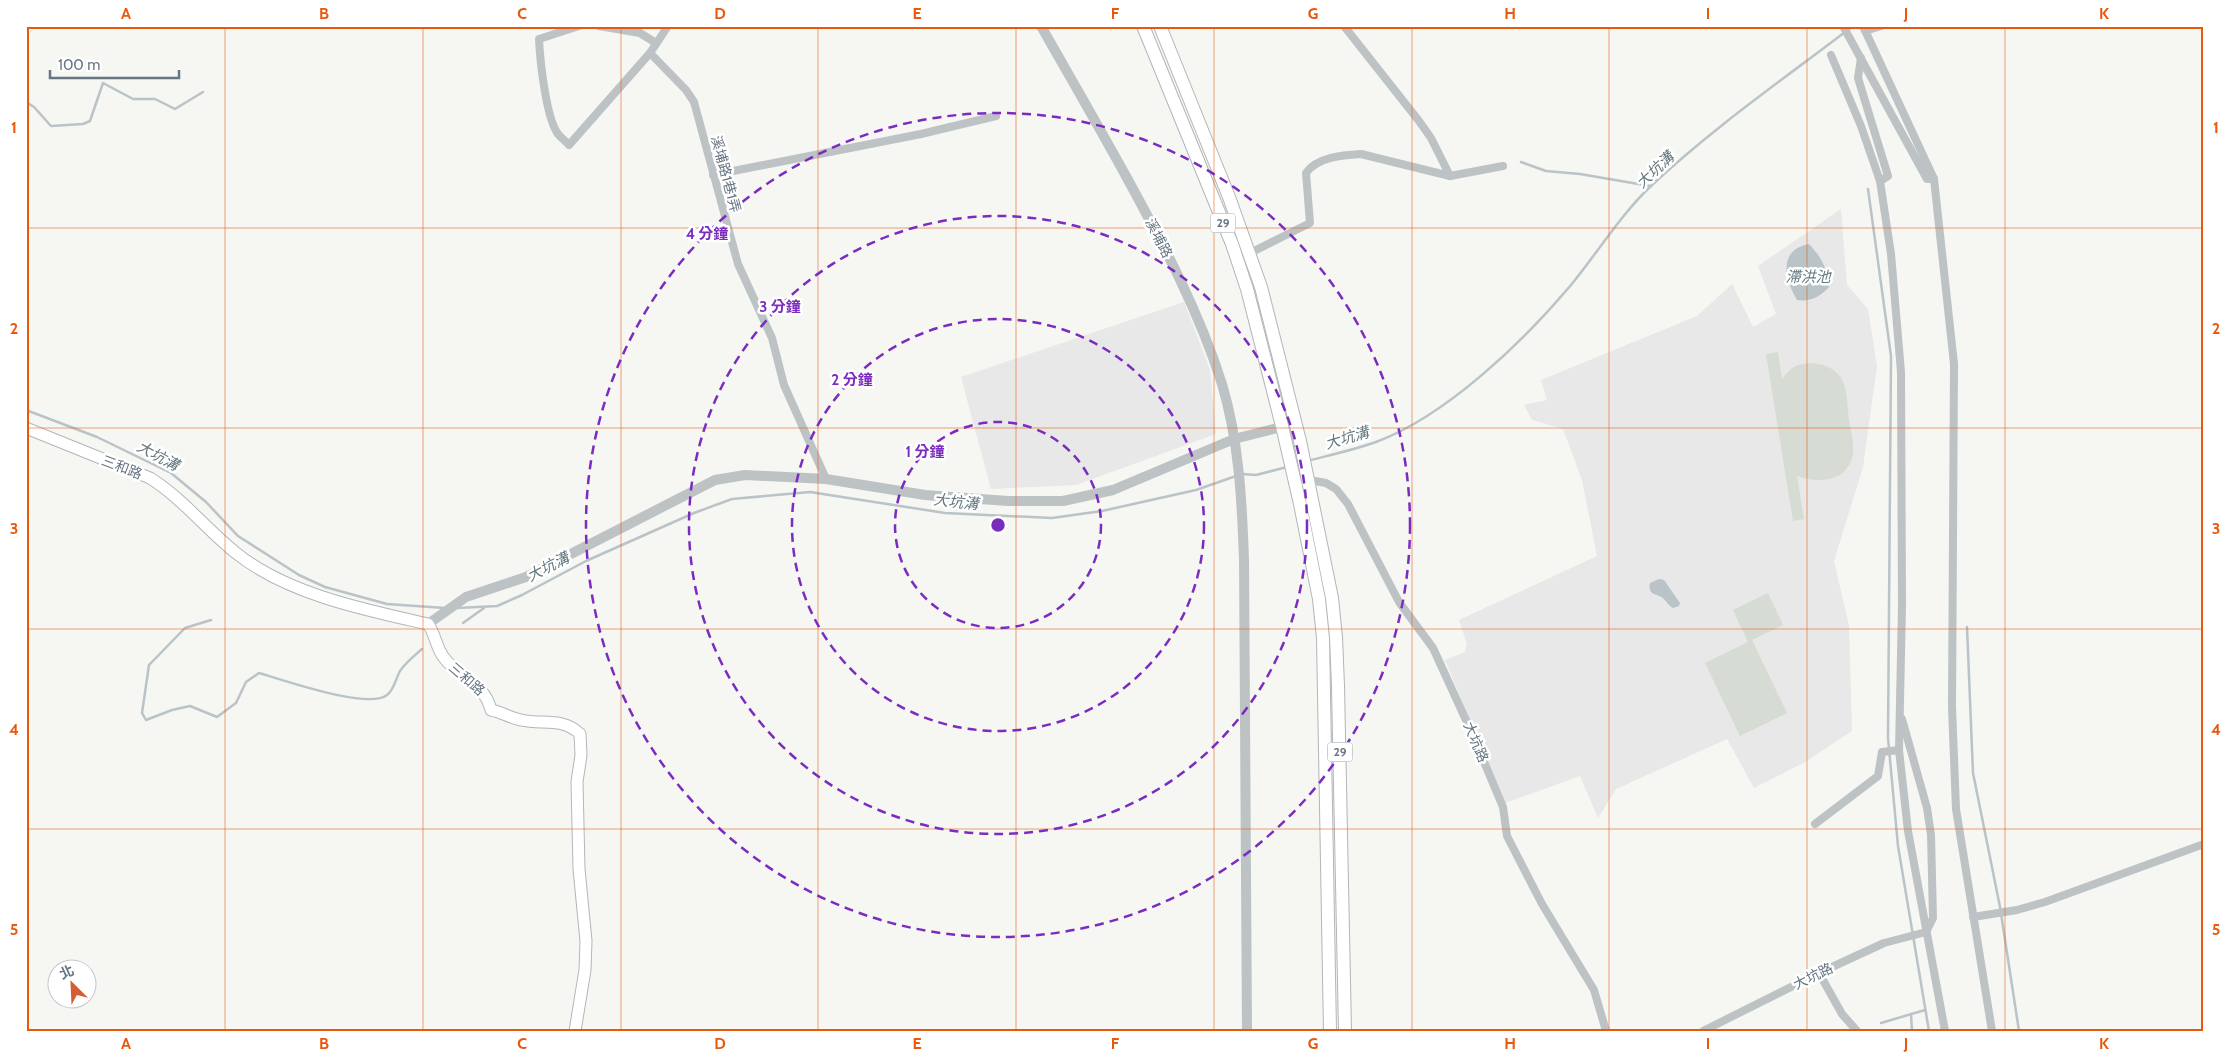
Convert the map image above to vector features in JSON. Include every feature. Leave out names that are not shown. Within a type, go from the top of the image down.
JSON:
[{"type":"main road","name":"29","points":[[1143,26],[1232,244],[1247,289],[1286,443],[1319,599],[1323,638],[1330,1031]]},
{"type":"main road","name":"29","points":[[1160,26],[1250,253],[1261,287],[1296,423],[1332,598],[1336,637],[1345,1031]]},
{"type":"main road","name":"三和路","points":[[26,428],[150,478],[164,487],[237,553],[269,574],[343,605],[433,621],[433,631],[439,651],[445,659],[488,696],[491,710],[521,720],[564,724],[574,728],[580,734],[581,755],[577,782],[579,869],[586,941],[585,970],[575,1031]]},
{"type":"street","points":[[579,26],[539,39],[544,85],[554,128],[558,135],[570,145],[650,53],[668,26]]},
{"type":"street","points":[[600,26],[640,33],[656,43]]},
{"type":"street","name":"溪埔路","points":[[1041,26],[1143,208],[1179,277],[1199,322],[1222,385],[1234,439],[1242,497],[1247,1031]]},
{"type":"street","points":[[1344,26],[1419,121],[1431,138],[1450,176]]},
{"type":"street","points":[[1844,26],[1926,178],[1934,179]]},
{"type":"street","points":[[1881,26],[1864,28],[1934,179],[1954,364],[1952,707],[1956,809],[1992,1031]]},
{"type":"street","name":"溪埔路1巷1弄","points":[[650,53],[686,90],[694,102],[738,264],[772,338],[784,386],[826,479]]},
{"type":"street","points":[[1832,55],[1861,126],[1880,181],[1891,254],[1901,372],[1903,553],[1899,750],[1908,831],[1945,1031]]},
{"type":"street","points":[[1861,58],[1858,78],[1888,176],[1880,181]]},
{"type":"street","points":[[713,175],[912,136],[996,116]]},
{"type":"street","points":[[1250,253],[1310,223],[1306,173],[1310,167],[1322,161],[1346,155],[1361,154],[1450,176],[1503,166]]},
{"type":"street","points":[[433,621],[466,598],[526,578],[715,480],[745,475],[826,479],[925,495],[1008,501],[1063,501],[1113,490],[1234,439],[1296,423]]},
{"type":"street","name":"大坑路","points":[[1295,482],[1308,479],[1326,483],[1336,489],[1348,504],[1399,602],[1433,648],[1503,807],[1507,836],[1542,904],[1594,990],[1606,1031]]},
{"type":"street","points":[[1900,710],[1927,808],[1931,836],[1933,918],[1926,932]]},
{"type":"street","points":[[1816,824],[1878,776],[1882,752],[1899,750]]},
{"type":"street","points":[[1973,917],[2017,910],[2045,902],[2204,844]]},
{"type":"street","name":"大坑路","points":[[1703,1031],[1884,943],[1926,932]]},
{"type":"street","points":[[1819,973],[1842,1014],[1858,1031]]},
{"type":"shaded area","points":[[1841,209],[1847,285],[1868,309],[1877,366],[1863,467],[1834,561],[1849,626],[1852,731],[1805,762],[1754,788],[1727,739],[1616,789],[1598,818],[1580,776],[1505,803],[1445,660],[1465,652],[1467,644],[1459,620],[1597,556],[1582,480],[1563,429],[1532,420],[1524,405],[1547,400],[1541,380],[1697,316],[1732,284],[1753,327],[1776,314],[1758,266]]},
{"type":"shaded area","points":[[1184,302],[1210,370],[1216,434],[1076,485],[991,489],[961,377]]},
{"type":"shaded area","points":[[1778,352],[1782,379],[1794,367],[1808,363],[1827,366],[1837,373],[1841,378],[1846,393],[1853,444],[1852,458],[1848,466],[1837,477],[1813,480],[1797,476],[1804,519],[1793,521],[1766,354]]},
{"type":"shaded area","points":[[1768,593],[1783,625],[1752,640],[1787,713],[1740,736],[1705,663],[1748,642],[1733,610]]},
{"type":"water","name":"滯洪池","points":[[1809,244],[1823,264],[1829,287],[1815,298],[1797,300],[1789,284],[1786,267],[1792,252],[1799,247]]},
{"type":"water","points":[[1659,579],[1664,580],[1680,603],[1679,606],[1673,608],[1662,597],[1650,590],[1650,583]]},
{"type":"waterway","name":"大坑溝","points":[[1307,461],[1376,442],[1403,430],[1456,396],[1507,353],[1552,307],[1630,208],[1652,185],[1725,123],[1853,26]]},
{"type":"waterway","points":[[26,102],[34,107],[51,126],[83,124],[90,121],[103,83],[133,99],[155,99],[175,109],[203,92]]},
{"type":"waterway","points":[[1521,162],[1546,171],[1580,174],[1650,186]]},
{"type":"waterway","points":[[1868,189],[1891,356],[1888,738],[1898,846],[1929,1031]]},
{"type":"waterway","name":"大坑溝","points":[[26,410],[97,437],[171,473],[206,502],[238,536],[299,575],[325,587],[387,604],[445,608]]},
{"type":"waterway","name":"大坑溝","points":[[1242,474],[1256,475],[1287,467]]},
{"type":"waterway","name":"大坑溝","points":[[458,608],[497,606],[586,561],[694,513],[732,499],[810,492],[945,513],[1052,518],[1102,511],[1196,490],[1236,476]]},
{"type":"waterway","points":[[463,623],[484,608]]},
{"type":"waterway","points":[[211,620],[185,628],[149,665],[142,713],[146,720],[172,710],[190,706],[217,717],[236,703],[246,682],[259,673],[325,692],[362,699],[377,699],[389,693],[402,668],[422,649]]},
{"type":"waterway","points":[[1967,627],[1973,773],[2000,907],[2019,1031]]},
{"type":"waterway","points":[[1881,1023],[1925,1010]]},
{"type":"waterway","points":[[1911,1014],[1912,1031]]}]
